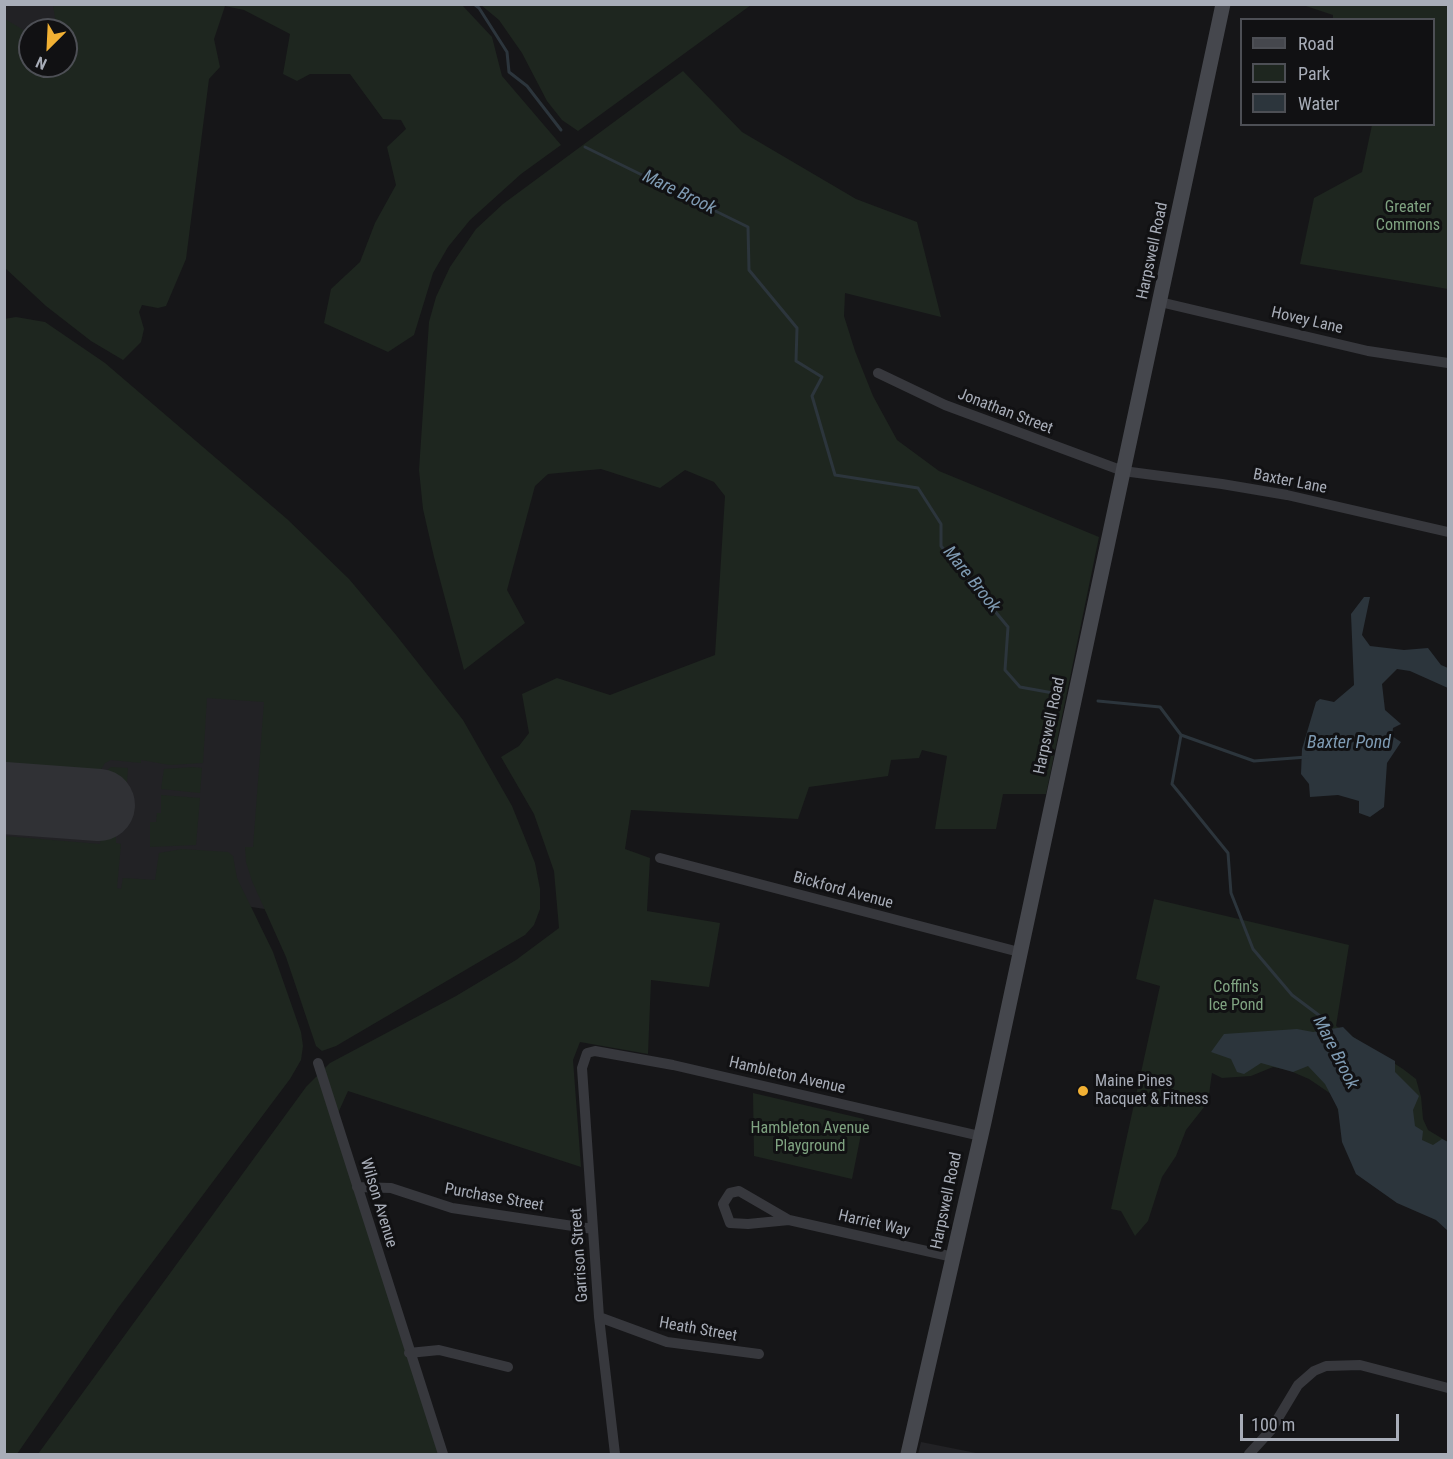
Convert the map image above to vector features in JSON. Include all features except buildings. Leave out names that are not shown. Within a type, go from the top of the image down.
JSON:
[{"type":"main road","name":"Harpswell Road","points":[[908,1455],[980,1136],[1223,4]]},
{"type":"street","name":"Hovey Lane","points":[[1160,302],[1377,353],[1449,363]]},
{"type":"street","name":"Jonathan Street","points":[[878,373],[976,417],[1123,471]]},
{"type":"street","name":"Baxter Lane","points":[[1123,471],[1287,495],[1449,532]]},
{"type":"street","name":"Bickford Avenue","points":[[660,858],[1019,952]]},
{"type":"street","name":"Hambleton Avenue","points":[[587,1053],[595,1051],[673,1065],[980,1136]]},
{"type":"street","name":"Garrison Street","points":[[587,1053],[582,1068],[599,1317],[615,1455]]},
{"type":"street","name":"Wilson Avenue","points":[[318,1063],[443,1455]]},
{"type":"street","name":"Purchase Street","points":[[357,1187],[391,1188],[452,1208],[593,1229]]},
{"type":"street","name":"Harriet Way","points":[[789,1220],[748,1224],[730,1223],[725,1215],[723,1204],[730,1193],[739,1191],[789,1220],[953,1257]]},
{"type":"street","name":"Heath Street","points":[[599,1317],[667,1342],[759,1354]]},
{"type":"street","points":[[409,1353],[439,1350],[508,1367]]},
{"type":"street","points":[[1249,1455],[1271,1430],[1305,1377],[1326,1366],[1360,1365],[1449,1388]]},
{"type":"shaded area","points":[[5,5],[84,5],[75,18],[18,18],[18,78],[28,78],[5,232]]},
{"type":"shaded area","points":[[4,680],[285,699],[271,910],[239,905],[5,886]]},
{"type":"shaded area","points":[[921,1442],[981,1454],[918,1454]]},
{"type":"green space","points":[[53,5],[462,5],[492,37],[502,76],[561,145],[521,174],[470,220],[448,247],[433,273],[414,335],[388,352],[324,323],[331,289],[360,262],[375,223],[396,185],[387,147],[406,129],[401,120],[383,119],[350,74],[310,74],[297,81],[283,74],[290,34],[244,10],[225,6],[214,39],[220,67],[209,79],[186,259],[166,306],[158,308],[142,305],[139,312],[144,329],[141,342],[123,360],[91,341],[46,306],[5,268],[5,19],[18,27],[18,78],[78,78],[78,18],[55,18]]},
{"type":"green space","points":[[481,5],[751,5],[578,131],[562,120],[547,101],[522,53],[499,20]]},
{"type":"green space","name":"Greater Commons","points":[[1303,5],[1448,5],[1448,289],[1300,264],[1314,198],[1362,172],[1372,126],[1435,126],[1435,18],[1333,18],[1333,15]]},
{"type":"green space","points":[[683,71],[742,132],[856,199],[917,222],[941,317],[845,293],[844,316],[855,351],[873,396],[897,440],[939,471],[1099,537],[1046,794],[1003,794],[996,829],[935,829],[947,756],[922,750],[919,758],[891,760],[888,776],[809,787],[798,819],[631,810],[625,849],[650,858],[647,911],[720,923],[709,987],[651,980],[648,1054],[580,1042],[573,1060],[581,1167],[348,1091],[333,1124],[442,1454],[38,1454],[306,1087],[330,1063],[456,996],[516,960],[559,928],[554,871],[534,814],[501,757],[519,746],[529,733],[522,694],[557,678],[610,695],[715,655],[725,496],[714,482],[685,470],[660,488],[601,469],[548,474],[535,486],[507,590],[525,623],[464,670],[423,509],[419,470],[429,322],[436,297],[450,267],[476,229],[503,204]]},
{"type":"green space","points":[[16,317],[45,322],[105,363],[287,519],[349,579],[396,635],[463,720],[512,806],[535,863],[540,889],[540,909],[534,925],[525,935],[336,1046],[322,1051],[316,1046],[286,957],[252,881],[246,862],[245,847],[253,847],[264,702],[207,698],[203,763],[170,765],[141,760],[141,763],[111,760],[105,763],[100,771],[5,764],[4,319]]},
{"type":"green space","points":[[111,767],[128,768],[126,796],[120,790],[112,789],[107,792],[105,804],[110,809],[118,810],[117,832],[101,831],[105,772]]},
{"type":"green space","points":[[202,768],[200,793],[161,789],[164,769]]},
{"type":"green space","points":[[161,795],[200,798],[196,845],[150,847],[150,822],[156,822],[157,813],[161,813]]},
{"type":"green space","points":[[5,836],[100,844],[101,836],[116,837],[116,843],[121,844],[117,888],[121,889],[123,878],[155,880],[159,853],[182,849],[228,852],[233,856],[237,878],[273,952],[301,1032],[303,1046],[301,1060],[290,1079],[118,1308],[17,1454],[4,1454]]},
{"type":"green space","name":"Coffin's Ice Pond","points":[[1154,899],[1349,945],[1336,1026],[1416,1079],[1421,1097],[1423,1119],[1428,1130],[1448,1142],[1448,1223],[1341,1121],[1334,1096],[1309,1079],[1288,1070],[1273,1067],[1251,1076],[1222,1078],[1212,1073],[1208,1102],[1186,1130],[1176,1156],[1162,1177],[1148,1221],[1135,1236],[1121,1211],[1111,1209],[1160,986],[1136,979]]},
{"type":"green space","name":"Hambleton Avenue Playground","points":[[753,1093],[864,1119],[852,1179],[754,1156]]},
{"type":"water","name":"Baxter Pond","points":[[1364,597],[1370,597],[1362,635],[1370,646],[1404,650],[1428,648],[1441,665],[1448,668],[1448,688],[1410,671],[1397,669],[1382,684],[1385,710],[1401,724],[1393,728],[1392,736],[1401,742],[1387,763],[1384,807],[1370,817],[1359,813],[1359,801],[1338,795],[1310,797],[1309,784],[1301,774],[1302,749],[1316,702],[1320,699],[1334,702],[1354,685],[1351,614]]},
{"type":"water","name":"Coffin's Ice Pond","points":[[1343,1027],[1353,1037],[1395,1061],[1395,1072],[1419,1096],[1413,1110],[1415,1126],[1423,1131],[1422,1140],[1433,1145],[1442,1139],[1448,1142],[1448,1231],[1436,1220],[1397,1203],[1356,1174],[1342,1142],[1338,1109],[1325,1084],[1308,1066],[1293,1072],[1261,1063],[1244,1074],[1237,1072],[1231,1059],[1211,1052],[1224,1034],[1297,1029],[1313,1032]]},
{"type":"waterway","name":"Mare Brook","points":[[474,4],[479,8],[507,52],[509,72],[527,86],[561,130]]},
{"type":"waterway","name":"Mare Brook","points":[[585,147],[748,227],[749,270],[797,328],[796,361],[822,377],[812,396],[835,475],[918,488],[941,524],[941,546],[1008,627],[1005,670],[1020,687],[1053,693]]},
{"type":"waterway","name":"Mare Brook","points":[[1098,701],[1160,707],[1181,735],[1172,784],[1228,853],[1231,893],[1253,949],[1292,995],[1320,1016],[1326,1033]]},
{"type":"waterway","points":[[1181,735],[1254,761],[1307,757]]},
{"type":"runway","points":[[4,798],[99,805]]},
{"type":"place","name":"Maine Pines Racquet & Fitness","points":[[1083,1091]]}]
